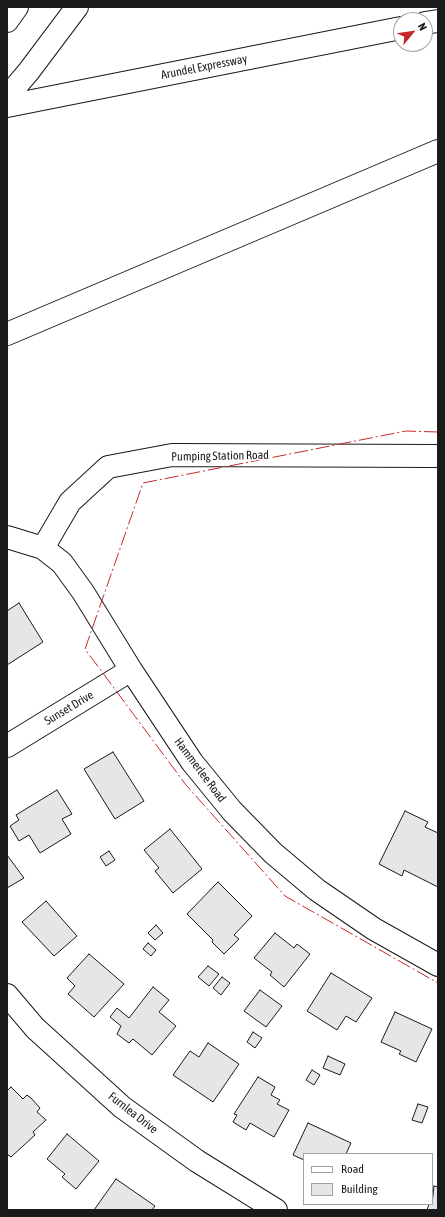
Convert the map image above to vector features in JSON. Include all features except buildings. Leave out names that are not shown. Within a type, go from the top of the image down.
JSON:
[{"type":"main road","points":[[7,21],[17,7]]},
{"type":"main road","points":[[7,96],[29,71],[77,7]]},
{"type":"main road","name":"Arundel Expressway","points":[[7,106],[393,30]]},
{"type":"main road","points":[[7,334],[438,151]]},
{"type":"main road","name":"Pumping Station Road","points":[[43,548],[70,502],[108,467],[172,455],[438,456]]},
{"type":"main road","name":"Hammerlee Road","points":[[7,537],[43,548],[62,563],[83,592],[131,670],[192,762],[232,811],[274,853],[317,890],[374,929],[438,965]]},
{"type":"main road","name":"Sunset Drive","points":[[7,746],[131,670]]},
{"type":"main road","name":"Furnlea Drive","points":[[7,995],[35,1028],[122,1107],[197,1161],[276,1210]]},
{"type":"power","points":[[438,432],[406,431],[143,483],[85,649],[186,785],[285,896],[438,983]]}]
